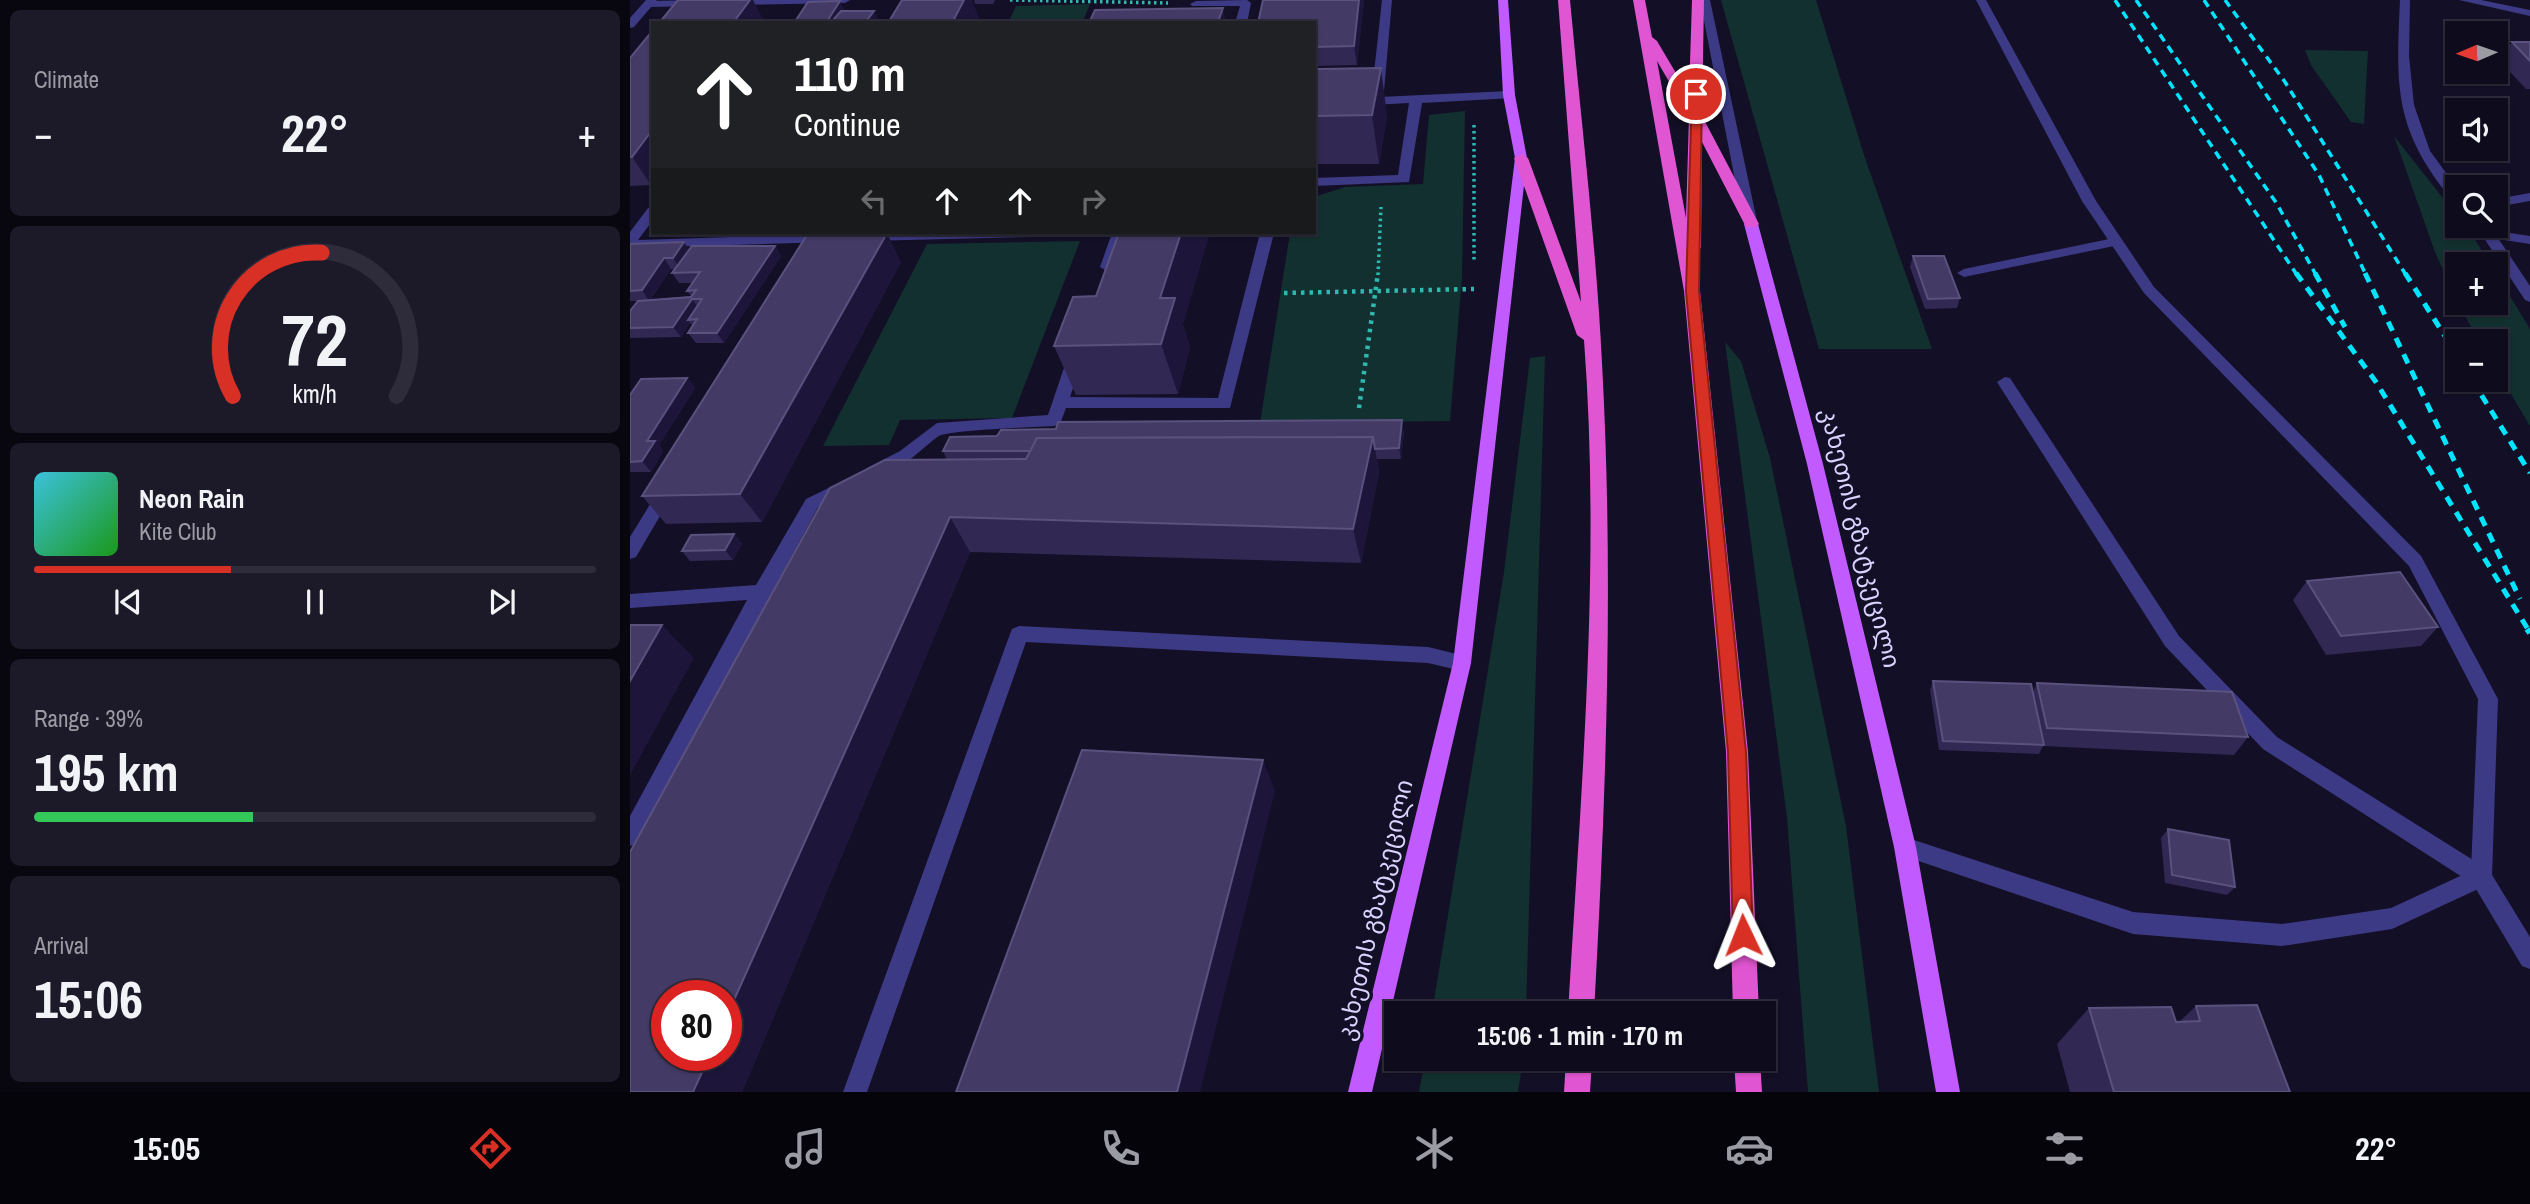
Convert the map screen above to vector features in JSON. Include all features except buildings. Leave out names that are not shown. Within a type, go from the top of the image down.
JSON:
[{"type":"highway","points":[[1564,0],[1594,360],[1599,527],[1596,703],[1582,1001]]},
{"type":"highway","points":[[1639,0],[1692,291],[1737,752],[1746,1001]]},
{"type":"highway","points":[[1692,291],[1698,0]]},
{"type":"highway","points":[[1644,28],[1696,117],[1751,224]]},
{"type":"highway","points":[[1521,158],[1594,360]]},
{"type":"highway","points":[[1577,1092],[1578,1071]]},
{"type":"highway","points":[[1748,1071],[1749,1092]]},
{"type":"main road","name":"კახეთის გზატკეცილი","points":[[1360,1092],[1462,663],[1521,158],[1509,95],[1503,0]]},
{"type":"main road","name":"კახეთის გზატკეცილი","points":[[1751,224],[1815,464],[1905,847],[1948,1092]]},
{"type":"street","points":[[630,3],[845,0]]},
{"type":"street","points":[[1377,101],[1387,0]]},
{"type":"street","name":"კახეთის გზატკეცილი","points":[[1705,0],[1751,224]]},
{"type":"street","points":[[1982,0],[2089,201],[2114,242],[2149,290],[2415,561],[2488,699],[2481,877]]},
{"type":"street","points":[[2405,0],[2402,79],[2406,104],[2416,137],[2438,177],[2445,184]]},
{"type":"street","points":[[2464,0],[2530,13]]},
{"type":"street","points":[[802,12],[810,1]]},
{"type":"street","points":[[1196,4],[1247,1],[1242,21]]},
{"type":"street","points":[[630,25],[650,2]]},
{"type":"street","points":[[1316,104],[1509,95]]},
{"type":"street","points":[[1316,182],[1404,179],[1416,99]]},
{"type":"street","points":[[2508,201],[2530,197]]},
{"type":"street","points":[[630,242],[651,214]]},
{"type":"street","points":[[630,242],[970,235]]},
{"type":"street","points":[[1101,285],[1118,235]]},
{"type":"street","points":[[1060,402],[1224,404],[1267,235]]},
{"type":"street","points":[[2508,235],[2530,240]]},
{"type":"street","points":[[2491,238],[2530,297]]},
{"type":"street","points":[[1964,272],[2114,242]]},
{"type":"street","points":[[630,835],[812,503],[906,455],[937,429],[1055,420],[1083,337]]},
{"type":"street","points":[[2005,382],[2172,641],[2270,743],[2481,877],[2530,958]]},
{"type":"street","points":[[630,552],[673,482]]},
{"type":"street","points":[[630,601],[761,592]]},
{"type":"street","points":[[855,1092],[1019,634],[1428,655],[1462,663]]},
{"type":"street","points":[[1905,847],[2133,923],[2282,935],[2392,918],[2481,877]]},
{"type":"path","points":[[1010,0],[1196,4]]},
{"type":"path","points":[[1474,262],[1475,96]]},
{"type":"path","points":[[1359,408],[1377,291],[1383,180]]},
{"type":"path","points":[[1473,303],[1474,276]]},
{"type":"path","points":[[1252,294],[1474,289]]},
{"type":"green space","points":[[1721,0],[1816,0],[1864,155],[1932,349],[1819,349]]},
{"type":"green space","points":[[1090,4],[1083,21],[1009,21],[1016,6]]},
{"type":"green space","points":[[2305,50],[2368,51],[2364,124],[2351,122],[2311,65]]},
{"type":"green space","points":[[1465,111],[1462,278],[1450,421],[1260,423],[1290,235],[1316,235],[1316,196],[1345,187],[1423,184],[1429,115]]},
{"type":"green space","points":[[2394,136],[2445,201],[2445,238],[2474,238],[2483,252],[2445,252],[2445,274]]},
{"type":"green space","points":[[1080,241],[1012,418],[900,420],[889,445],[823,446],[927,244]]},
{"type":"green space","points":[[2508,293],[2530,329],[2530,426],[2508,389],[2508,329],[2472,329],[2465,315],[2508,315]]},
{"type":"green space","points":[[1725,342],[1741,361],[1770,458],[1846,826],[1879,1092],[1808,1092],[1787,818]]},
{"type":"green space","points":[[1545,356],[1526,1001],[1434,1001],[1504,572],[1530,358]]},
{"type":"green space","points":[[1423,1071],[1521,1071],[1518,1092],[1419,1092]]},
{"type":"railway","points":[[2115,0],[2297,275]]},
{"type":"railway","points":[[2136,0],[2277,204],[2316,275]]},
{"type":"railway","points":[[2204,0],[2319,175],[2366,275]]},
{"type":"railway","points":[[2225,0],[2285,82],[2406,275]]},
{"type":"railway","points":[[2296,273],[2376,382],[2529,631]]},
{"type":"railway","points":[[2315,273],[2345,327]]},
{"type":"railway","points":[[2365,273],[2520,599]]},
{"type":"railway","points":[[2405,273],[2445,336]]},
{"type":"railway","points":[[2479,392],[2530,473]]},
{"type":"railway","points":[[2527,629],[2530,633]]},
{"type":"route","points":[[1696,94],[1692,291],[1737,752],[1743,935]]}]
